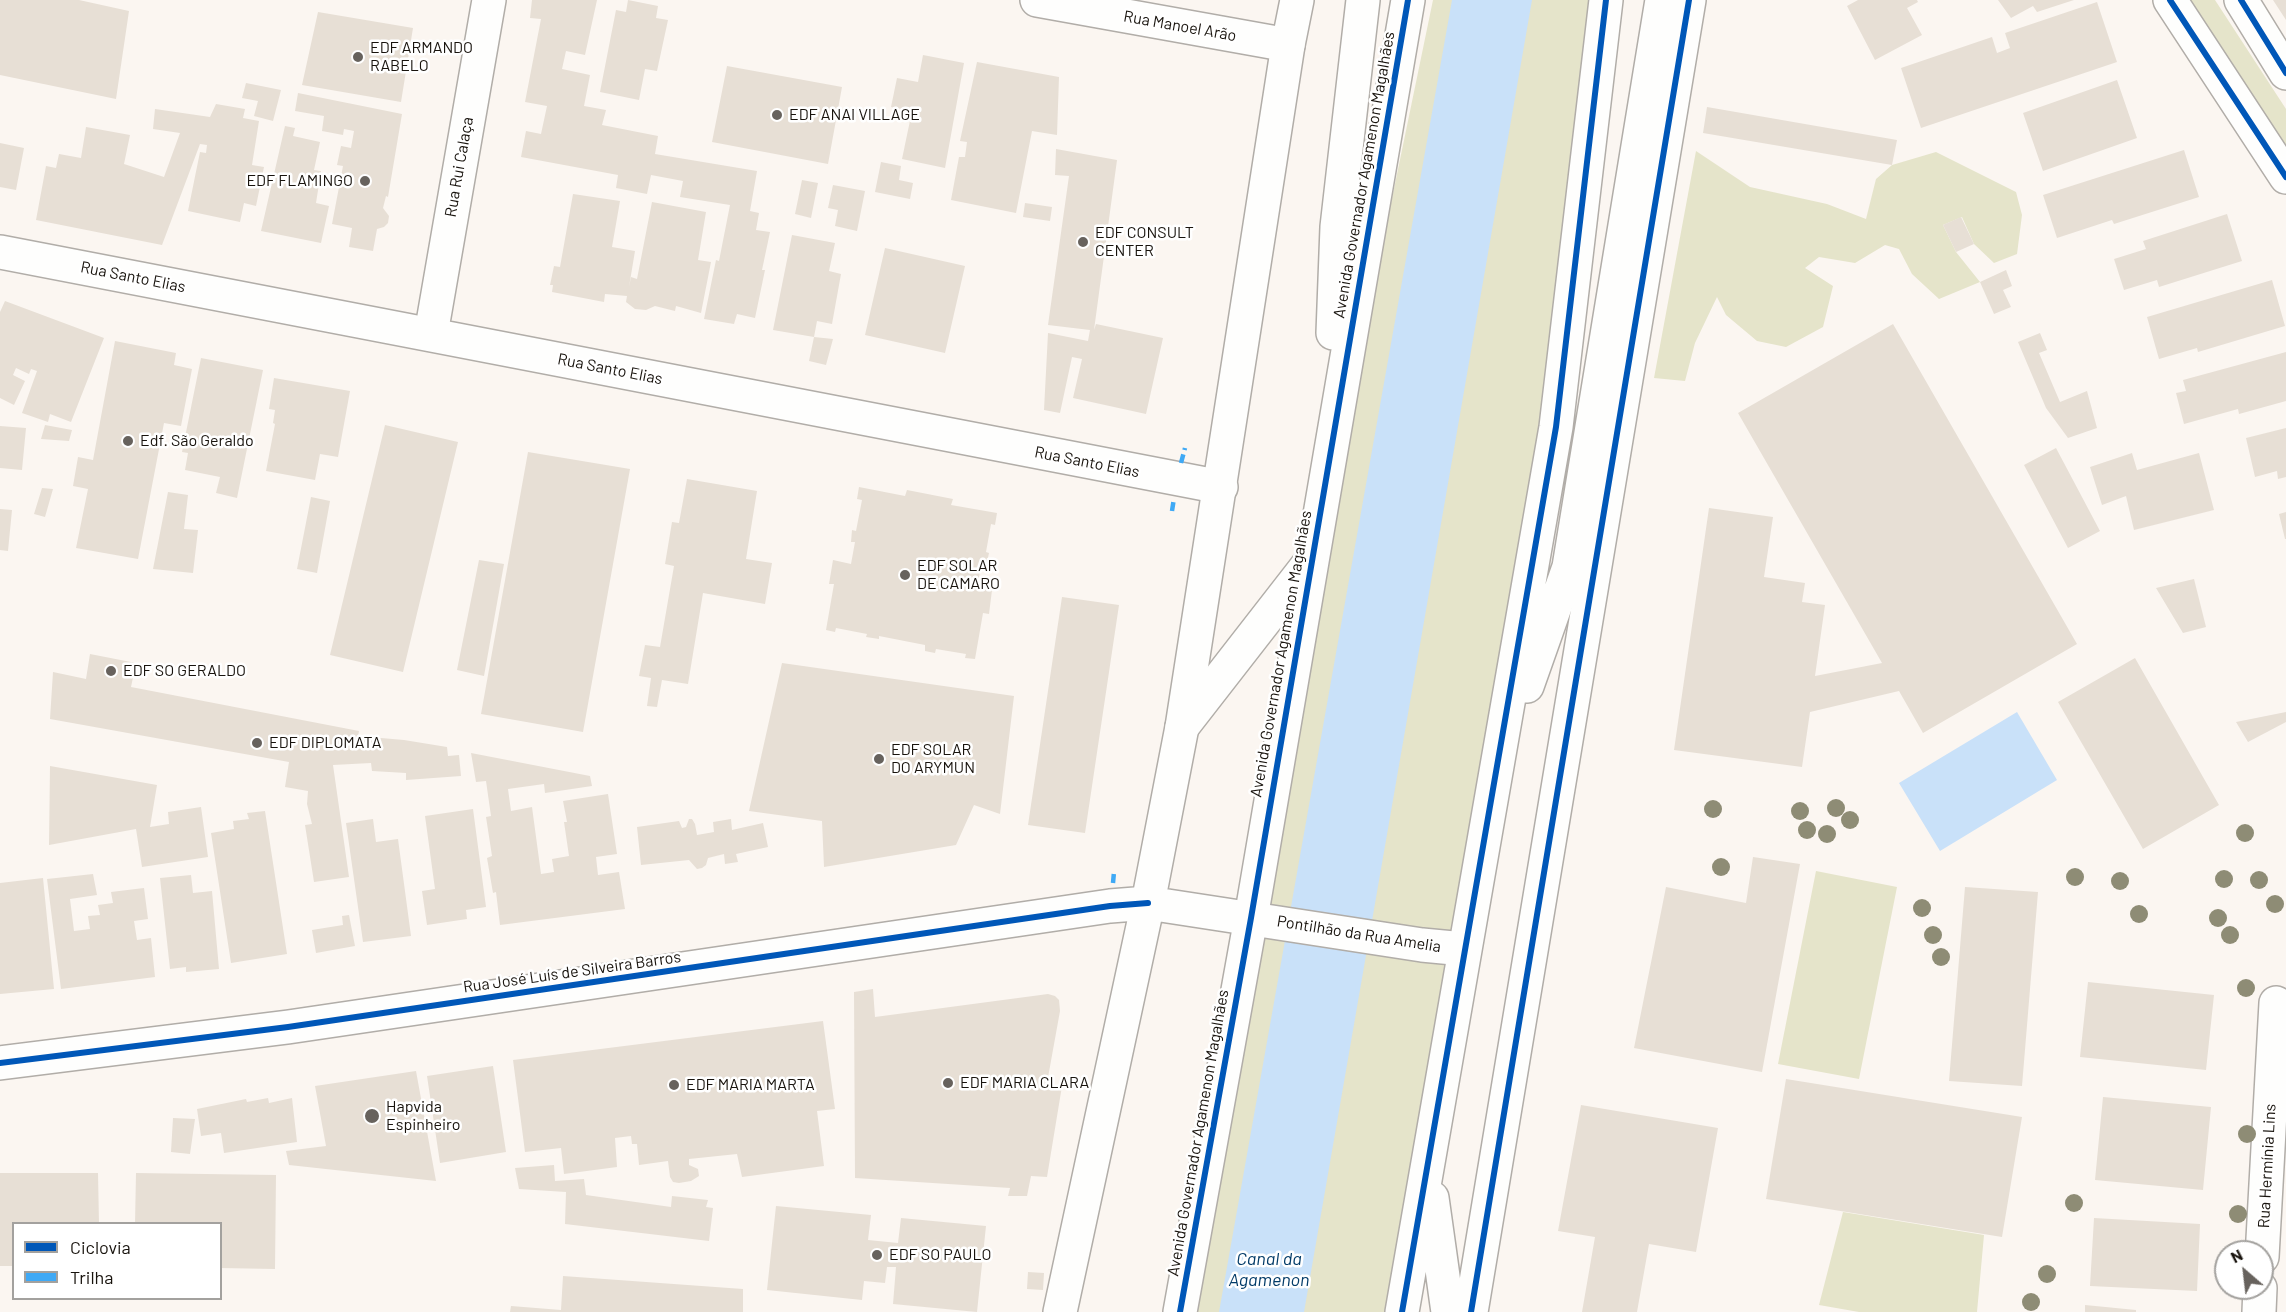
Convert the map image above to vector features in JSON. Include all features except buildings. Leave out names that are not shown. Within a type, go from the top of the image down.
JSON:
[{"type":"main road","name":"Rua Rui Calaça","points":[[431,334],[489,0]]},
{"type":"main road","name":"Rua Manoel Arão","points":[[1037,0],[1288,45]]},
{"type":"main road","points":[[1060,1312],[1148,903],[1182,727],[1296,0]]},
{"type":"main road","points":[[1330,446],[1337,227],[1363,0]]},
{"type":"main road","name":"Avenida Governador Agamenon Magalhães","points":[[1180,1312],[1264,920],[1311,561],[1408,0]]},
{"type":"main road","points":[[1402,1312],[1556,427],[1606,0]]},
{"type":"main road","points":[[1496,776],[1569,567],[1662,0]]},
{"type":"main road","points":[[1471,1312],[1689,0]]},
{"type":"main road","points":[[2170,0],[2286,177]]},
{"type":"main road","points":[[2241,0],[2286,73]]},
{"type":"main road","name":"Rua Santo Elias","points":[[0,252],[1221,488]]},
{"type":"main road","points":[[1182,727],[1311,561]]},
{"type":"main road","name":"Pontilhão da Rua Amelia","points":[[1148,903],[1422,945],[1464,949]]},
{"type":"main road","name":"Rua José Luís de Silveira Barros","points":[[0,1063],[288,1028],[1098,908],[1148,903]]},
{"type":"main road","name":"Rua Hermínia Lins","points":[[2263,1240],[2276,1003]]},
{"type":"main road","points":[[1428,1171],[1448,1312]]},
{"type":"green space","points":[[1433,0],[1616,0],[1402,1312],[1182,1312],[1384,237]]},
{"type":"green space","points":[[2190,0],[2215,0],[2286,109],[2286,146]]},
{"type":"green space","points":[[1696,151],[1750,187],[1827,204],[1866,219],[1876,179],[1892,165],[1936,152],[2016,192],[2022,215],[2017,254],[1994,263],[1974,244],[1962,217],[1943,225],[1956,252],[1980,282],[1939,299],[1912,274],[1899,249],[1885,245],[1855,263],[1819,257],[1805,268],[1833,286],[1823,327],[1786,347],[1757,341],[1726,315],[1717,297],[1695,343],[1685,381],[1654,378]]},
{"type":"green space","points":[[1816,871],[1897,887],[1859,1079],[1778,1064]]},
{"type":"green space","points":[[1843,1212],[1984,1235],[1977,1312],[1859,1312],[1819,1305]]},
{"type":"water","name":"Canal da Agamenon","points":[[1452,0],[1532,0],[1304,1312],[1219,1312]]},
{"type":"water","points":[[2017,712],[2057,780],[1940,851],[1899,783]]},
{"type":"marked path","points":[[1181,463],[1185,448]]},
{"type":"marked path","points":[[1172,511],[1174,498]]},
{"type":"marked path","points":[[1113,883],[1114,872]]},
{"type":"cycle path","points":[[1180,1312],[1251,918],[1408,0]]},
{"type":"cycle path","points":[[1402,1312],[1556,427],[1606,0]]},
{"type":"cycle path","points":[[1471,1312],[1689,0]]},
{"type":"cycle path","points":[[2170,0],[2286,177]]},
{"type":"cycle path","points":[[2241,0],[2286,73]]},
{"type":"cycle path","points":[[0,1063],[288,1027],[1110,906],[1148,903]]},
{"type":"place","name":"EDF ARMANDO RABELO","points":[[358,57]]},
{"type":"place","name":"EDF ANAI VILLAGE","points":[[777,115]]},
{"type":"place","name":"EDF FLAMINGO","points":[[365,181]]},
{"type":"place","name":"EDF CONSULT CENTER","points":[[1083,242]]},
{"type":"place","name":"Edf. São Geraldo","points":[[128,441]]},
{"type":"place","name":"EDF SOLAR DE CAMARO","points":[[905,575]]},
{"type":"place","name":"EDF SO GERALDO","points":[[111,671]]},
{"type":"place","name":"EDF DIPLOMATA","points":[[257,743]]},
{"type":"place","name":"EDF SOLAR DO ARYMUN","points":[[879,759]]},
{"type":"place","name":"EDF MARIA CLARA","points":[[948,1083]]},
{"type":"place","name":"EDF MARIA MARTA","points":[[674,1085]]},
{"type":"place","name":"Hapvida Espinheiro","points":[[372,1116]]},
{"type":"place","name":"EDF SO PAULO","points":[[877,1255]]}]
